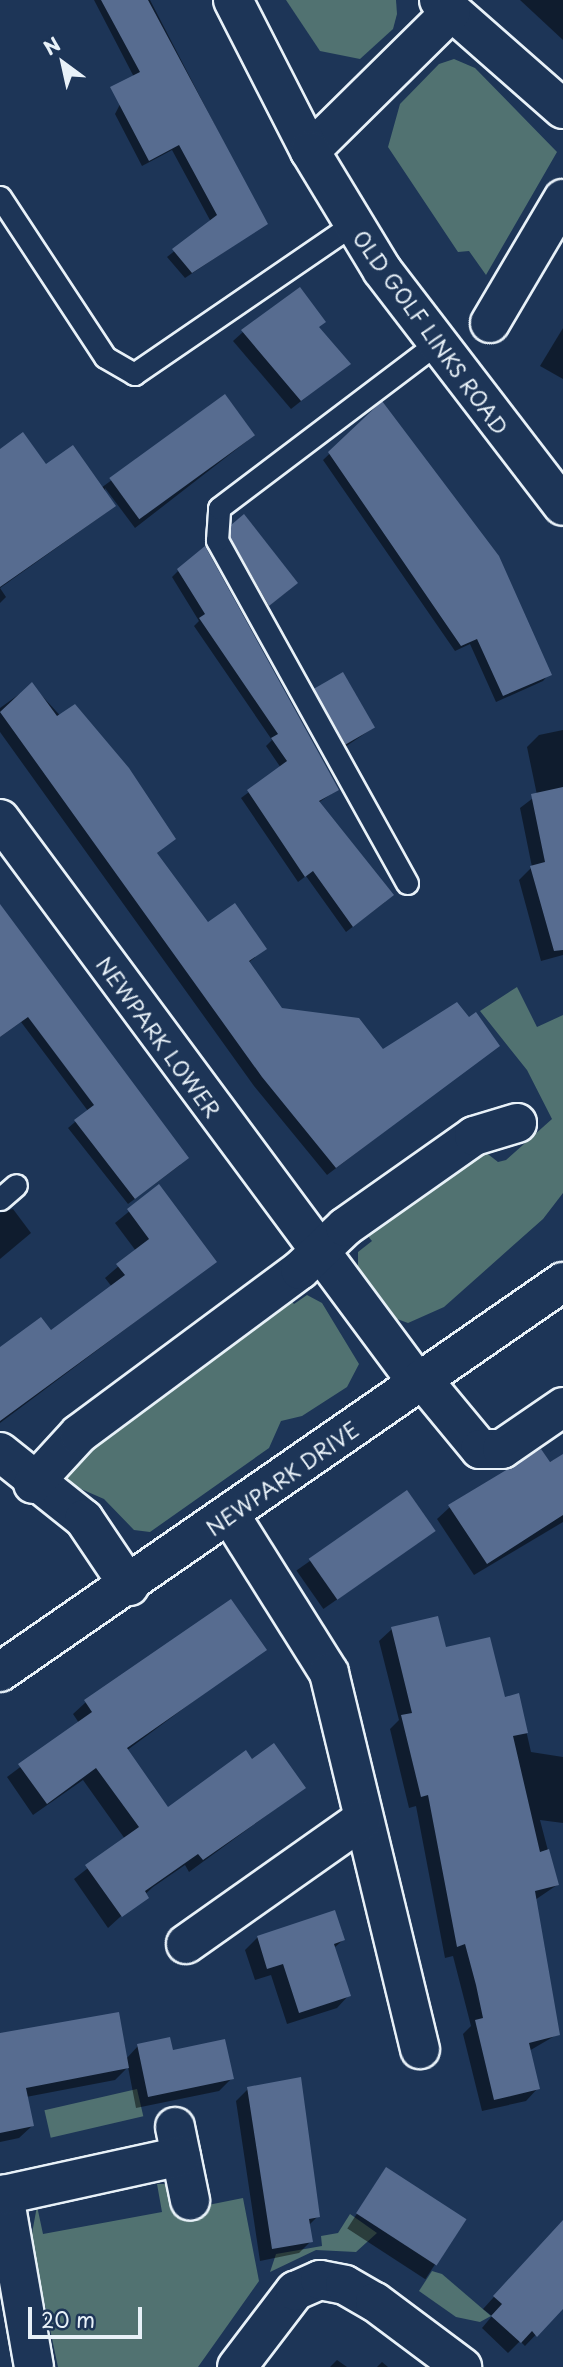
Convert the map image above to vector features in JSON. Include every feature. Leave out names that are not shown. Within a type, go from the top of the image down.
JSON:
[{"type":"street","name":"OLD GOLF LINKS ROAD","points":[[233,0],[310,151],[353,224],[436,344],[563,506]]},
{"type":"street","points":[[310,151],[445,6],[563,109]]},
{"type":"street","points":[[490,323],[563,200]]},
{"type":"street","name":"NEWPARK LOWER","points":[[0,819],[419,1381],[480,1449],[502,1449],[563,1407]]},
{"type":"street","points":[[33,1484],[79,1434],[321,1252],[345,1227],[474,1136],[517,1123]]},
{"type":"street","name":"NEWPARK DRIVE","points":[[0,1672],[130,1586],[563,1282]]},
{"type":"street","points":[[0,1452],[33,1484],[89,1524],[130,1586]]},
{"type":"street","points":[[230,1514],[329,1673],[362,1820],[419,2049]]},
{"type":"street","points":[[186,1944],[362,1820]]},
{"type":"street","points":[[34,2367],[4,2195],[178,2142],[190,2200]]},
{"type":"street","points":[[237,2367],[295,2291],[320,2280],[345,2285],[375,2302],[462,2367]]},
{"type":"lane","points":[[0,197],[105,357],[134,374],[353,224]]},
{"type":"lane","points":[[407,883],[217,540],[219,508],[436,344]]},
{"type":"green space","points":[[286,0],[396,0],[397,14],[393,29],[360,59],[320,51]]},
{"type":"green space","points":[[454,59],[475,68],[557,152],[486,275],[469,251],[458,252],[388,147],[400,104],[439,64]]},
{"type":"green space","points":[[517,987],[537,1027],[563,1015],[563,1193],[543,1219],[444,1307],[408,1323],[397,1319],[358,1267],[358,1252],[372,1241],[364,1231],[484,1151],[498,1162],[506,1160],[552,1119],[527,1070],[480,1011]]},
{"type":"green space","points":[[307,1295],[322,1303],[359,1364],[347,1387],[302,1416],[281,1421],[269,1448],[150,1532],[134,1530],[104,1499],[65,1482],[66,1467],[288,1297],[294,1304]]},
{"type":"green space","points":[[137,2089],[143,2116],[51,2138],[44,2110]]},
{"type":"green space","points":[[157,2184],[167,2184],[183,2210],[243,2198],[259,2281],[198,2367],[58,2367],[31,2239],[37,2206],[43,2234],[162,2212]]},
{"type":"green space","points":[[350,2214],[377,2233],[356,2252],[316,2250],[270,2272],[276,2254],[322,2246],[321,2236],[338,2233]]},
{"type":"green space","points":[[432,2271],[442,2274],[491,2316],[480,2322],[456,2317],[419,2291]]},
{"type":"building","points":[[101,0],[148,0],[268,224],[192,273],[172,249],[217,215],[179,145],[149,161],[110,87],[140,72]]},
{"type":"building","points":[[300,287],[326,322],[319,327],[351,364],[301,401],[241,330]]},
{"type":"building","points":[[225,394],[255,435],[139,519],[109,478]]},
{"type":"building","points":[[382,401],[499,556],[552,675],[503,696],[477,639],[461,646],[328,452]]},
{"type":"building","points":[[23,432],[46,464],[73,445],[116,506],[0,587],[0,449]]},
{"type":"building","points":[[244,514],[298,583],[269,606],[230,537],[231,525]]},
{"type":"building","points":[[205,546],[339,790],[319,801],[394,895],[353,927],[313,871],[305,877],[247,790],[287,761],[271,738],[278,734],[199,618],[205,614],[177,569]]},
{"type":"building","points":[[343,672],[375,727],[346,744],[314,689]]},
{"type":"building","points":[[32,682],[57,716],[75,704],[129,768],[176,839],[157,853],[208,922],[235,903],[267,949],[249,961],[282,1008],[359,1018],[383,1049],[457,1002],[469,1017],[476,1012],[500,1046],[336,1168],[262,1077],[0,712]]},
{"type":"building","points":[[563,787],[563,950],[554,951],[530,866],[545,862],[531,794]]},
{"type":"building","points":[[0,904],[189,1158],[135,1199],[74,1120],[94,1105],[28,1017],[0,1037]]},
{"type":"building","points":[[159,1184],[217,1262],[0,1421],[0,1347],[41,1317],[51,1330],[125,1275],[116,1264],[149,1239],[127,1209]]},
{"type":"building","points":[[541,1449],[550,1462],[563,1454],[563,1515],[487,1564],[448,1505]]},
{"type":"building","points":[[407,1490],[436,1531],[337,1600],[309,1559]]},
{"type":"building","points":[[231,1599],[267,1650],[127,1748],[168,1807],[246,1750],[252,1759],[274,1743],[306,1788],[203,1860],[198,1854],[145,1891],[149,1898],[122,1917],[85,1865],[139,1827],[96,1768],[47,1804],[18,1764],[92,1712],[84,1700]]},
{"type":"building","points":[[438,1616],[446,1647],[490,1637],[505,1697],[519,1693],[528,1733],[513,1736],[540,1852],[549,1849],[559,1885],[535,1891],[560,2035],[529,2043],[540,2089],[494,2100],[475,2020],[483,2018],[476,1985],[465,1944],[457,1947],[428,1795],[421,1797],[401,1715],[412,1713],[391,1627]]},
{"type":"building","points":[[335,1910],[345,1940],[334,1944],[351,1996],[299,2013],[283,1964],[267,1969],[257,1936]]},
{"type":"building","points":[[119,2012],[129,2068],[26,2088],[34,2126],[0,2133],[0,2033]]},
{"type":"building","points":[[170,2037],[173,2050],[225,2039],[234,2079],[148,2097],[137,2044]]},
{"type":"building","points":[[301,2077],[320,2217],[309,2219],[313,2242],[272,2249],[247,2087]]},
{"type":"building","points":[[386,2167],[467,2219],[437,2265],[356,2213]]},
{"type":"building","points":[[563,2220],[563,2309],[537,2337],[532,2331],[521,2343],[491,2316],[502,2304],[493,2296]]}]
